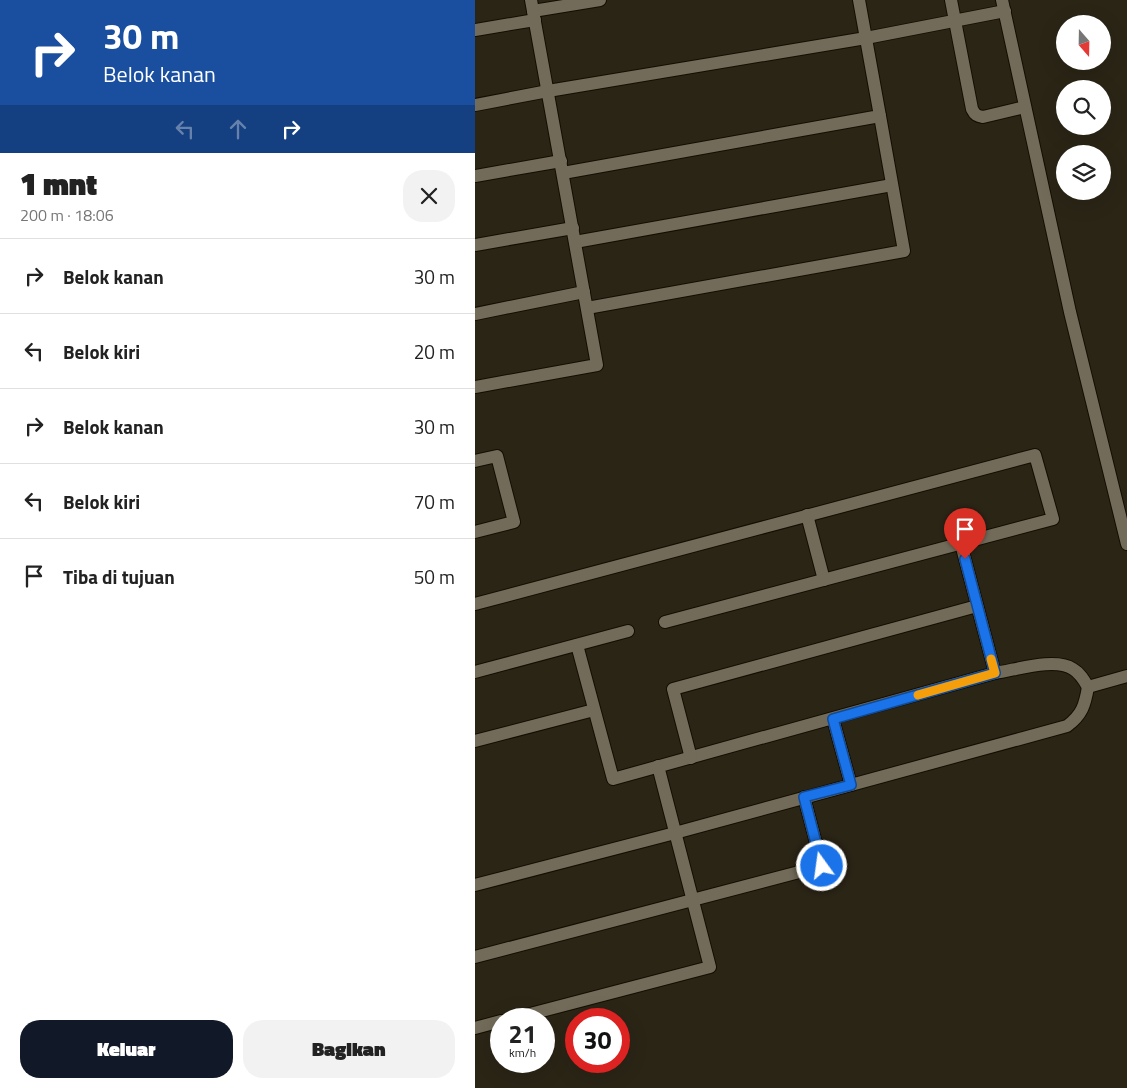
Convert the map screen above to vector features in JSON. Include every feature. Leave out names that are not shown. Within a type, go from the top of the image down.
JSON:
[{"type":"street","points":[[475,30],[533,10],[600,0]]},
{"type":"street","points":[[587,308],[904,251],[859,0]]},
{"type":"street","points":[[951,0],[974,114],[983,117],[1025,107]]},
{"type":"street","points":[[475,105],[866,38],[956,20],[1003,5],[1071,312],[1127,544]]},
{"type":"street","points":[[475,388],[597,365],[533,10]]},
{"type":"street","points":[[475,176],[562,167],[880,116]]},
{"type":"street","points":[[575,242],[892,185]]},
{"type":"street","points":[[475,245],[573,228]]},
{"type":"street","points":[[475,314],[585,292]]},
{"type":"street","points":[[475,604],[1035,455],[1053,519],[665,622]]},
{"type":"street","points":[[475,461],[497,456],[514,522],[475,532]]},
{"type":"street","points":[[807,516],[824,580]]},
{"type":"street","points":[[961,544],[995,673]]},
{"type":"street","points":[[691,758],[673,690],[977,606]]},
{"type":"street","points":[[475,672],[628,631]]},
{"type":"street","points":[[475,885],[675,833],[1067,726],[1075,720],[1081,711],[1085,703],[1088,687],[1074,669],[1066,665],[1052,663],[995,673],[613,779],[577,644]]},
{"type":"street","points":[[1088,687],[1115,679]]},
{"type":"street","points":[[475,741],[594,710]]},
{"type":"street","points":[[833,719],[851,785]]},
{"type":"street","points":[[553,1008],[710,967],[658,766]]},
{"type":"street","points":[[475,957],[822,866],[804,797]]},
{"type":"street","points":[[475,1028],[490,1024]]},
{"type":"slow traffic","points":[[918,695],[995,673],[991,659]]},
{"type":"route","points":[[822,866],[804,797],[851,785],[833,719],[995,673],[965,559]]}]
